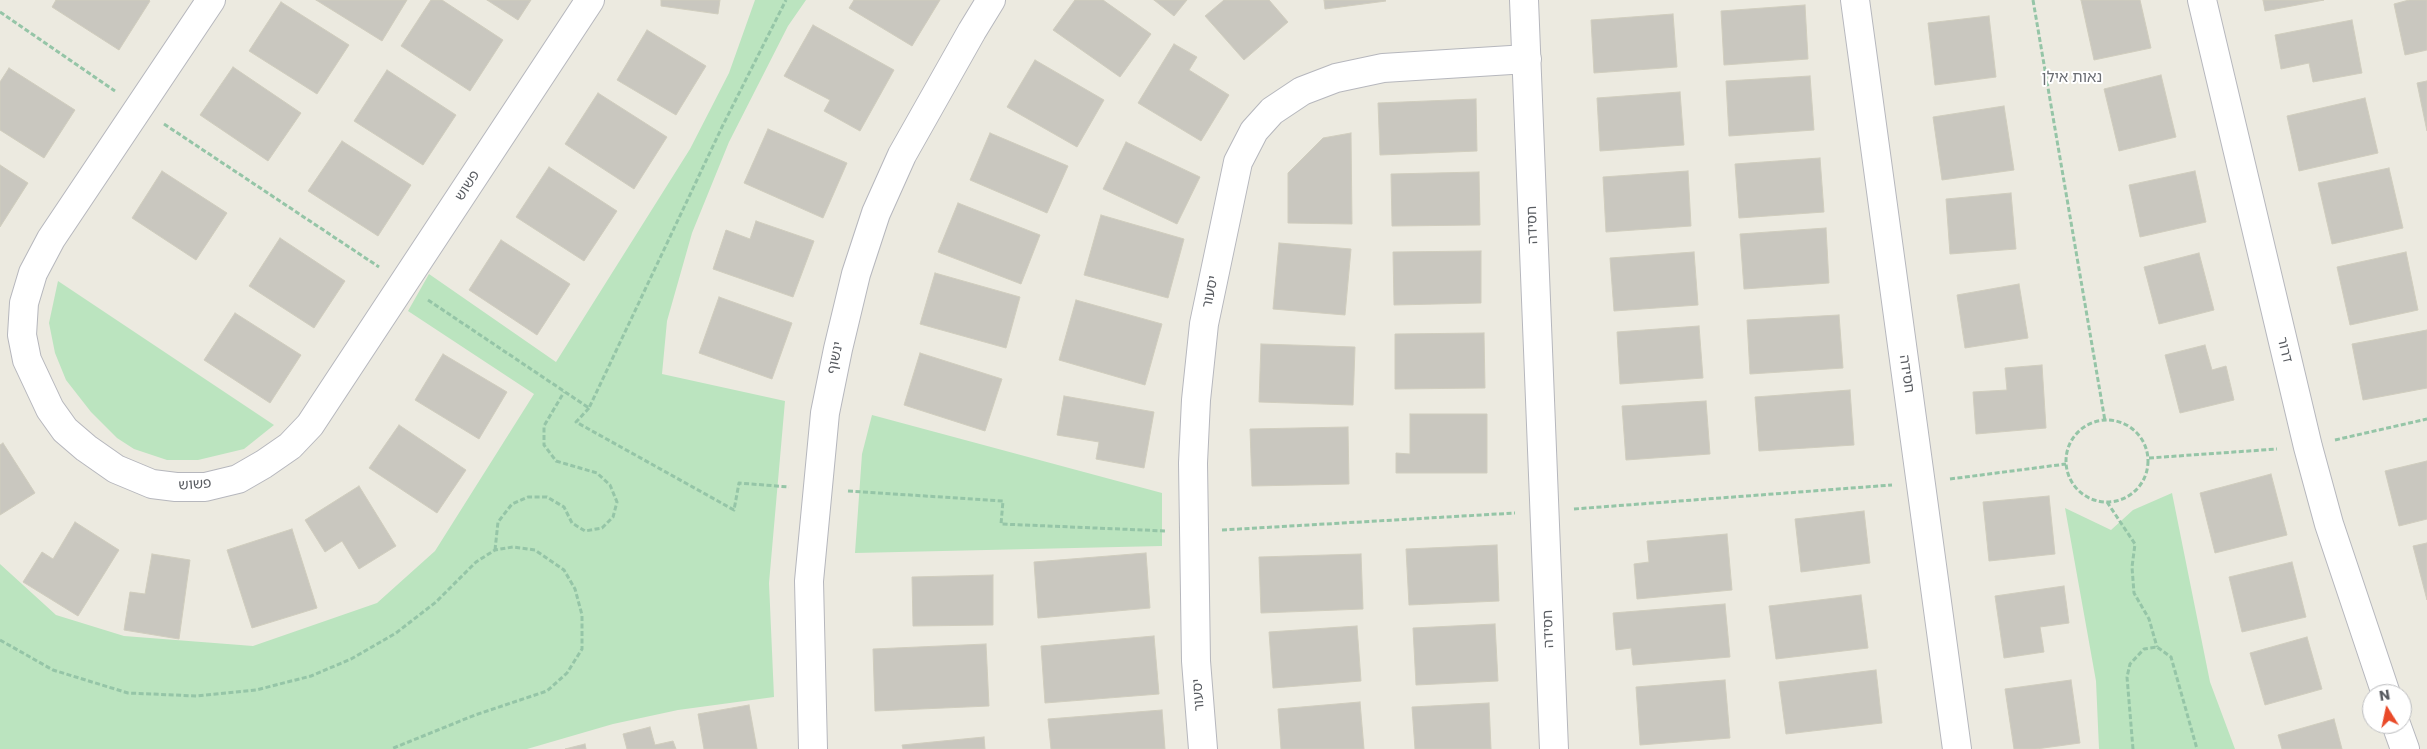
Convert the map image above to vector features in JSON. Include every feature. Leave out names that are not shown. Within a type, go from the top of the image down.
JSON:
[{"type":"street","name":"פשוש","points":[[212,0],[51,239],[33,273],[24,303],[22,335],[27,360],[50,409],[65,430],[116,469],[152,484],[176,487],[205,486],[238,479],[290,446],[310,425],[590,0]]},
{"type":"street","name":"ינשוף","points":[[813,749],[809,581],[816,489],[825,413],[838,349],[856,274],[876,213],[902,156],[972,30],[991,0]]},
{"type":"street","name":"חסידה","points":[[1524,0],[1554,749]]},
{"type":"street","name":"חסידה","points":[[1855,0],[1957,749]]},
{"type":"street","name":"דרור","points":[[2202,0],[2308,447],[2329,524],[2383,684]]},
{"type":"street","name":"יסעור","points":[[1203,749],[1196,661],[1192,463],[1204,324],[1238,162],[1254,131],[1272,111],[1302,91],[1336,78],[1382,68],[1527,59]]},
{"type":"street","points":[[2400,734],[2405,749]]},
{"type":"path","points":[[2033,0],[2105,421]]},
{"type":"path","points":[[495,550],[498,522],[512,504],[528,497],[547,497],[564,507],[572,523],[585,531],[602,528],[614,517],[617,502],[610,485],[597,473],[556,461],[544,445],[544,426],[564,392]]},
{"type":"path","points":[[589,408],[576,422],[734,510],[739,483],[1003,501],[1001,524],[1194,532],[1544,511],[1921,483],[2066,464]]},
{"type":"path","points":[[2112,420],[2126,424],[2137,433],[2145,444],[2148,472],[2141,485],[2131,495],[2121,500],[2107,502],[2093,500],[2080,492],[2071,481],[2066,464],[2068,450],[2074,437],[2084,427],[2098,421],[2112,420]]},
{"type":"path","points":[[2107,502],[2135,544],[2132,567],[2134,593],[2149,619],[2157,648],[2171,658],[2197,749]]},
{"type":"path","points":[[0,640],[53,670],[128,693],[197,696],[256,690],[312,676],[350,659],[396,633],[436,602],[476,562],[495,550],[513,547],[536,550],[564,570],[575,589],[582,615],[582,649],[567,673],[547,691],[475,716],[391,749]]},
{"type":"path","points":[[2133,749],[2127,677],[2130,664],[2144,649],[2157,648]]},
{"type":"green space","points":[[755,0],[806,0],[788,26],[729,142],[692,233],[667,321],[662,374],[785,401],[769,583],[774,697],[678,710],[613,724],[527,749],[0,749],[0,564],[56,615],[124,636],[253,646],[377,603],[435,551],[534,394],[408,311],[429,274],[556,362],[690,149],[729,73]]},
{"type":"green space","points":[[58,281],[274,425],[244,449],[198,460],[167,460],[134,449],[117,438],[91,412],[66,380],[55,353],[49,323]]},
{"type":"green space","points":[[872,415],[1162,493],[1162,546],[855,553],[862,454]]},
{"type":"green space","points":[[2172,493],[2210,682],[2235,749],[2099,749],[2096,681],[2065,508],[2111,530],[2133,510]]},
{"type":"building","points":[[56,0],[150,1],[119,50],[52,7]]},
{"type":"building","points":[[316,0],[407,0],[382,41]]},
{"type":"building","points":[[431,0],[442,0],[503,40],[470,91],[401,46]]},
{"type":"building","points":[[487,0],[531,0],[518,20]]},
{"type":"building","points":[[661,0],[720,0],[718,14],[661,6]]},
{"type":"building","points":[[854,0],[940,0],[912,46],[849,8]]},
{"type":"building","points":[[1075,0],[1103,0],[1151,34],[1120,77],[1053,30]]},
{"type":"building","points":[[1154,0],[1187,0],[1174,16]]},
{"type":"building","points":[[1224,0],[1269,0],[1288,22],[1244,60],[1205,16]]},
{"type":"building","points":[[1324,0],[1385,0],[1386,1],[1325,9]]},
{"type":"building","points":[[2081,0],[2140,0],[2151,48],[2094,60]]},
{"type":"building","points":[[2263,0],[2324,0],[2265,11]]},
{"type":"building","points":[[2409,0],[2427,0],[2427,50],[2405,55],[2394,4]]},
{"type":"building","points":[[281,2],[349,45],[317,94],[249,51]]},
{"type":"building","points":[[1805,5],[1808,59],[1724,65],[1721,11]]},
{"type":"building","points":[[1673,14],[1677,67],[1594,73],[1591,20]]},
{"type":"building","points":[[1989,16],[1996,77],[1935,85],[1928,23]]},
{"type":"building","points":[[2352,20],[2362,73],[2313,82],[2309,63],[2281,69],[2275,35]]},
{"type":"building","points":[[813,25],[894,70],[860,131],[824,111],[830,100],[784,76]]},
{"type":"building","points":[[647,30],[706,66],[676,115],[617,80]]},
{"type":"building","points":[[1174,44],[1197,57],[1189,70],[1229,95],[1201,141],[1138,103]]},
{"type":"building","points":[[1035,60],[1104,100],[1077,147],[1007,107]]},
{"type":"building","points":[[233,67],[301,113],[268,161],[200,115]]},
{"type":"building","points":[[9,68],[75,110],[44,158],[0,130],[0,82]]},
{"type":"building","points":[[387,70],[456,115],[423,165],[354,121]]},
{"type":"building","points":[[2161,75],[2176,137],[2119,151],[2104,89]]},
{"type":"building","points":[[1810,76],[1814,130],[1729,136],[1726,81]]},
{"type":"building","points":[[2427,81],[2427,131],[2417,83]]},
{"type":"building","points":[[1680,92],[1684,145],[1600,151],[1597,98]]},
{"type":"building","points":[[598,93],[667,137],[634,189],[565,144]]},
{"type":"building","points":[[2365,98],[2378,153],[2299,171],[2287,116]]},
{"type":"building","points":[[1476,99],[1477,151],[1380,155],[1378,103]]},
{"type":"building","points":[[2004,106],[2014,170],[1942,180],[1933,117]]},
{"type":"building","points":[[768,129],[847,163],[823,218],[744,183]]},
{"type":"building","points":[[990,133],[1068,166],[1047,213],[970,180]]},
{"type":"building","points":[[1351,133],[1352,224],[1288,223],[1288,173],[1323,138]]},
{"type":"building","points":[[342,141],[411,185],[378,236],[308,191]]},
{"type":"building","points":[[1126,142],[1200,177],[1177,224],[1103,189]]},
{"type":"building","points":[[1820,158],[1824,212],[1739,218],[1735,164]]},
{"type":"building","points":[[0,165],[28,183],[0,227]]},
{"type":"building","points":[[549,167],[617,211],[584,261],[516,217]]},
{"type":"building","points":[[2389,168],[2403,228],[2332,244],[2318,183]]},
{"type":"building","points":[[162,171],[227,213],[196,260],[132,218]]},
{"type":"building","points":[[1688,171],[1691,226],[1606,232],[1603,177]]},
{"type":"building","points":[[2195,171],[2206,222],[2140,237],[2129,185]]},
{"type":"building","points":[[1479,172],[1480,225],[1392,226],[1391,174]]},
{"type":"building","points":[[2011,193],[2016,249],[1950,254],[1946,199]]},
{"type":"building","points":[[958,203],[1040,235],[1021,284],[938,252]]},
{"type":"building","points":[[1101,215],[1184,239],[1168,298],[1084,275]]},
{"type":"building","points":[[756,221],[814,241],[793,297],[713,269],[726,230],[750,239]]},
{"type":"building","points":[[1826,228],[1829,283],[1744,289],[1740,234]]},
{"type":"building","points":[[280,238],[345,281],[314,328],[249,286]]},
{"type":"building","points":[[501,240],[570,284],[537,335],[469,290]]},
{"type":"building","points":[[1279,243],[1351,249],[1345,315],[1273,309]]},
{"type":"building","points":[[1481,251],[1481,303],[1394,305],[1393,252]]},
{"type":"building","points":[[1694,252],[1698,305],[1614,311],[1610,258]]},
{"type":"building","points":[[2406,252],[2418,310],[2350,325],[2337,267]]},
{"type":"building","points":[[2199,253],[2214,310],[2159,324],[2144,267]]},
{"type":"building","points":[[935,273],[1020,297],[1006,348],[920,324]]},
{"type":"building","points":[[2019,284],[2028,338],[1965,348],[1957,295]]},
{"type":"building","points":[[719,297],[792,323],[772,379],[699,353]]},
{"type":"building","points":[[1076,300],[1162,324],[1145,385],[1059,360]]},
{"type":"building","points":[[235,313],[301,355],[270,403],[204,360]]},
{"type":"building","points":[[1839,315],[1843,368],[1750,374],[1747,320]]},
{"type":"building","points":[[1699,326],[1703,378],[1620,384],[1617,332]]},
{"type":"building","points":[[2427,330],[2427,388],[2363,400],[2352,344]]},
{"type":"building","points":[[1484,333],[1485,388],[1395,389],[1395,334]]},
{"type":"building","points":[[1261,344],[1355,347],[1353,405],[1259,402]]},
{"type":"building","points":[[2205,345],[2212,370],[2226,366],[2234,400],[2180,413],[2165,355]]},
{"type":"building","points":[[920,353],[1002,379],[985,431],[904,405]]},
{"type":"building","points":[[443,354],[507,392],[479,439],[415,400]]},
{"type":"building","points":[[2042,365],[2046,428],[1976,434],[1973,392],[2007,390],[2005,368]]},
{"type":"building","points":[[1850,390],[1854,445],[1759,451],[1755,397]]},
{"type":"building","points":[[1064,396],[1154,412],[1144,468],[1096,459],[1099,442],[1057,435]]},
{"type":"building","points":[[1706,401],[1710,454],[1626,460],[1622,406]]},
{"type":"building","points":[[1410,414],[1487,414],[1487,473],[1396,473],[1396,453],[1410,454]]},
{"type":"building","points":[[399,425],[466,470],[437,513],[369,468]]},
{"type":"building","points":[[1348,427],[1349,484],[1252,486],[1250,429]]},
{"type":"building","points":[[3,443],[35,493],[0,515],[0,445]]},
{"type":"building","points":[[2427,461],[2427,519],[2399,526],[2385,471]]},
{"type":"building","points":[[2271,474],[2287,535],[2215,553],[2200,493]]},
{"type":"building","points":[[359,486],[396,546],[359,569],[342,541],[325,552],[305,520]]},
{"type":"building","points":[[2049,496],[2055,554],[1989,561],[1983,502]]},
{"type":"building","points":[[1864,511],[1870,563],[1801,572],[1795,519]]},
{"type":"building","points":[[75,522],[119,550],[78,616],[23,582],[42,552],[53,559]]},
{"type":"building","points":[[292,529],[317,608],[252,628],[227,550]]},
{"type":"building","points":[[1727,534],[1732,590],[1637,599],[1634,564],[1649,562],[1647,541]]},
{"type":"building","points":[[2427,543],[2427,600],[2413,546]]},
{"type":"building","points":[[1497,545],[1499,601],[1409,605],[1406,549]]},
{"type":"building","points":[[1146,553],[1150,608],[1038,618],[1034,562]]},
{"type":"building","points":[[152,554],[190,560],[179,639],[124,630],[130,592],[145,594]]},
{"type":"building","points":[[1361,554],[1363,609],[1261,613],[1259,557]]},
{"type":"building","points":[[2292,562],[2306,617],[2242,632],[2229,577]]},
{"type":"building","points":[[993,575],[993,625],[913,626],[912,577]]},
{"type":"building","points":[[2064,586],[2069,623],[2040,627],[2044,652],[2004,658],[1995,596]]},
{"type":"building","points":[[1861,595],[1868,648],[1776,659],[1769,606]]},
{"type":"building","points":[[1725,604],[1730,657],[1633,665],[1631,648],[1616,650],[1613,613]]},
{"type":"building","points":[[1495,624],[1498,681],[1416,685],[1413,628]]},
{"type":"building","points":[[1357,626],[1361,681],[1273,688],[1269,632]]},
{"type":"building","points":[[1154,636],[1159,694],[1045,703],[1041,646]]},
{"type":"building","points":[[2307,637],[2322,689],[2265,705],[2250,653]]},
{"type":"building","points":[[986,644],[989,706],[875,711],[873,649]]},
{"type":"building","points":[[1876,670],[1882,723],[1786,734],[1779,682]]},
{"type":"building","points":[[1725,680],[1730,738],[1640,745],[1636,687]]},
{"type":"building","points":[[2071,680],[2080,743],[2036,749],[2014,749],[2005,689]]},
{"type":"building","points":[[1360,702],[1364,749],[1281,749],[1278,709]]},
{"type":"building","points":[[1489,703],[1491,749],[1415,749],[1412,707]]},
{"type":"building","points":[[749,705],[757,749],[704,749],[698,714]]},
{"type":"building","points":[[1162,710],[1165,749],[1051,749],[1048,719]]},
{"type":"building","points":[[2334,719],[2342,749],[2282,749],[2278,735]]},
{"type":"building","points":[[650,727],[655,745],[673,741],[676,749],[627,749],[623,734]]},
{"type":"building","points":[[984,737],[985,749],[903,749],[902,745]]},
{"type":"building","points":[[585,744],[586,749],[565,749]]},
{"type":"district","name":"נאות אילן","points":[[2072,78]]}]
